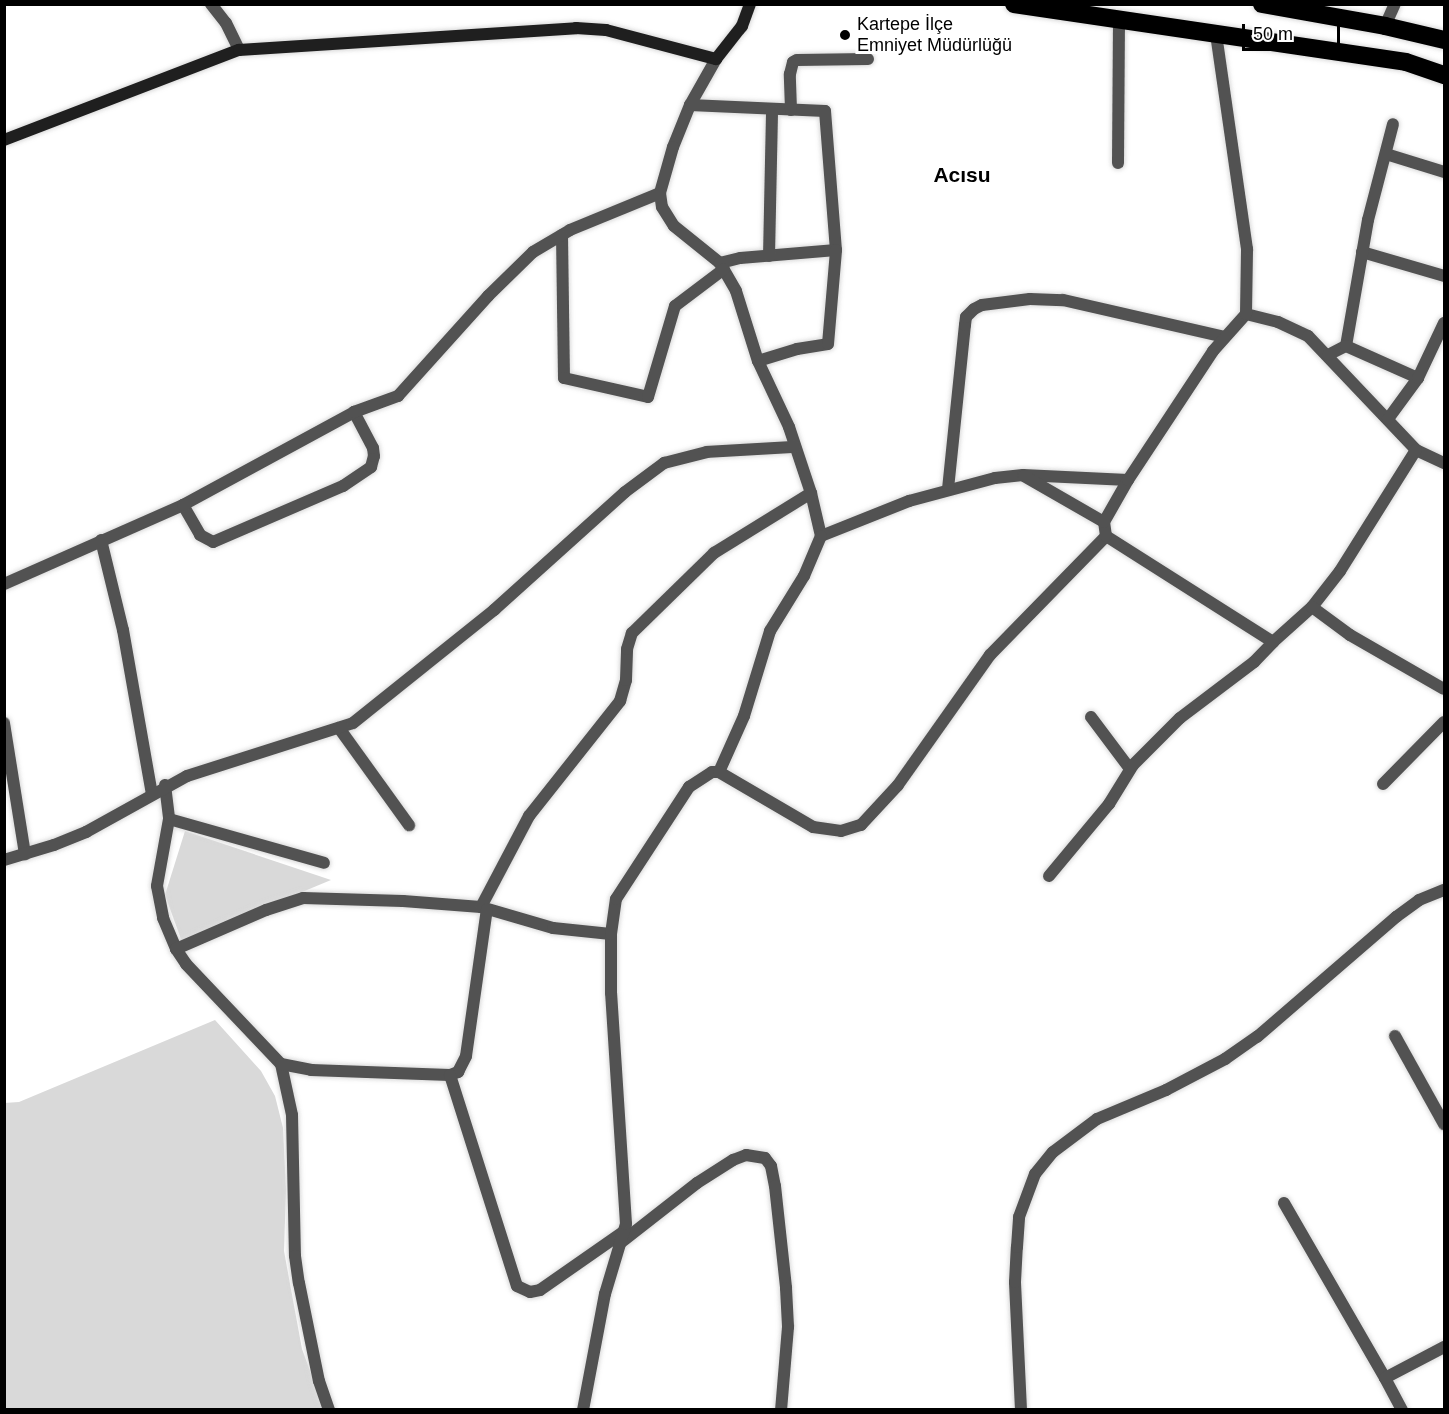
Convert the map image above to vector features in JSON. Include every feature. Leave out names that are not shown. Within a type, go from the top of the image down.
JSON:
[{"type":"highway","points":[[1014,4],[1406,62],[1444,75]]},
{"type":"highway","points":[[1262,4],[1385,26],[1444,40]]},
{"type":"street","points":[[211,4],[226,23],[239,50]]},
{"type":"street","points":[[740,4],[742,26]]},
{"type":"street","points":[[719,772],[744,716],[770,631],[804,576],[821,536],[811,493],[795,447],[758,361],[741,303],[722,266],[674,226],[662,207],[660,193],[665,171],[690,105],[716,59],[742,26],[750,4]]},
{"type":"street","points":[[1385,26],[1395,4]]},
{"type":"street","points":[[1118,163],[1119,20]]},
{"type":"street","points":[[4,140],[239,50],[576,28],[606,30],[716,59]]},
{"type":"street","points":[[1216,33],[1247,249],[1246,314],[1224,337],[1128,480],[1104,522],[1106,536],[1274,642]]},
{"type":"street","points":[[790,110],[790,74],[793,62],[797,60],[868,59]]},
{"type":"street","points":[[690,105],[825,111],[836,250],[828,344],[797,349],[758,361]]},
{"type":"street","points":[[769,256],[772,110]]},
{"type":"street","points":[[1346,346],[1362,252],[1394,124]]},
{"type":"street","points":[[1386,154],[1444,172]]},
{"type":"street","points":[[4,584],[183,505],[354,412],[386,402],[406,390],[515,268],[533,252],[562,234],[660,193]]},
{"type":"street","points":[[562,234],[564,378],[648,397],[675,306],[722,266],[740,258],[836,250]]},
{"type":"street","points":[[1362,252],[1444,276]]},
{"type":"street","points":[[948,489],[966,317],[974,309],[982,305],[1030,299],[1063,300],[1224,337]]},
{"type":"street","points":[[1246,314],[1298,330],[1328,355],[1416,450],[1444,463]]},
{"type":"street","points":[[1388,419],[1418,378],[1444,324]]},
{"type":"street","points":[[1328,355],[1346,346]]},
{"type":"street","points":[[1346,346],[1418,378]]},
{"type":"street","points":[[183,505],[200,535],[213,542],[343,486],[371,467],[374,456],[373,448],[354,412]]},
{"type":"street","points":[[4,860],[86,832],[165,785],[187,776],[339,728],[362,717],[467,633],[626,492],[664,463],[706,452],[795,447]]},
{"type":"street","points":[[1049,876],[1109,804],[1130,769],[1180,718],[1254,662],[1312,607],[1340,572],[1416,450]]},
{"type":"street","points":[[821,536],[909,501],[948,489],[1023,475],[1128,480]]},
{"type":"street","points":[[1023,475],[1104,522]]},
{"type":"street","points":[[281,1064],[311,1070],[450,1075],[458,1072],[466,1056],[484,908],[513,842],[529,816],[620,701],[626,680],[632,633],[714,552],[811,493]]},
{"type":"street","points":[[583,1410],[605,1294],[626,1224],[611,993],[611,934],[616,899],[683,795],[704,775],[719,772],[813,827],[841,831],[861,825],[898,785],[990,655],[1106,536]]},
{"type":"street","points":[[101,540],[123,630],[152,794]]},
{"type":"street","points":[[1312,607],[1350,635],[1444,689]]},
{"type":"street","points":[[1091,717],[1130,769]]},
{"type":"street","points":[[1383,784],[1444,722]]},
{"type":"street","points":[[4,723],[25,854]]},
{"type":"street","points":[[339,728],[409,825]]},
{"type":"street","points":[[165,785],[169,819],[157,898],[176,949],[208,989],[281,1064],[292,1115],[295,1245],[299,1283],[317,1373],[329,1410]]},
{"type":"street","points":[[169,819],[324,863]]},
{"type":"street","points":[[1020,1410],[1015,1282],[1017,1237],[1019,1217],[1026,1193],[1041,1166],[1053,1152],[1097,1119],[1166,1090],[1225,1059],[1257,1037],[1396,917],[1419,900],[1444,890]]},
{"type":"street","points":[[176,949],[266,910],[303,898],[403,901],[484,908],[554,928],[611,934]]},
{"type":"street","points":[[1395,1036],[1444,1124]]},
{"type":"street","points":[[450,1075],[517,1286],[530,1293],[540,1290],[623,1232]]},
{"type":"street","points":[[618,1245],[697,1183],[733,1160],[756,1154],[765,1158],[771,1166],[775,1186],[786,1288],[788,1327],[781,1410]]},
{"type":"street","points":[[1284,1203],[1402,1410]]},
{"type":"street","points":[[1385,1378],[1444,1347]]},
{"type":"shaded area","points":[[185,831],[331,880],[182,942],[165,895]]},
{"type":"shaded area","points":[[215,1020],[261,1071],[275,1096],[283,1128],[286,1190],[284,1251],[302,1349],[324,1409],[5,1409],[4,1103],[19,1102]]},
{"type":"place","name":"Kartepe İlçe Emniyet Müdürlüğü","points":[[845,35]]},
{"type":"district","name":"Acısu","points":[[962,175]]}]
